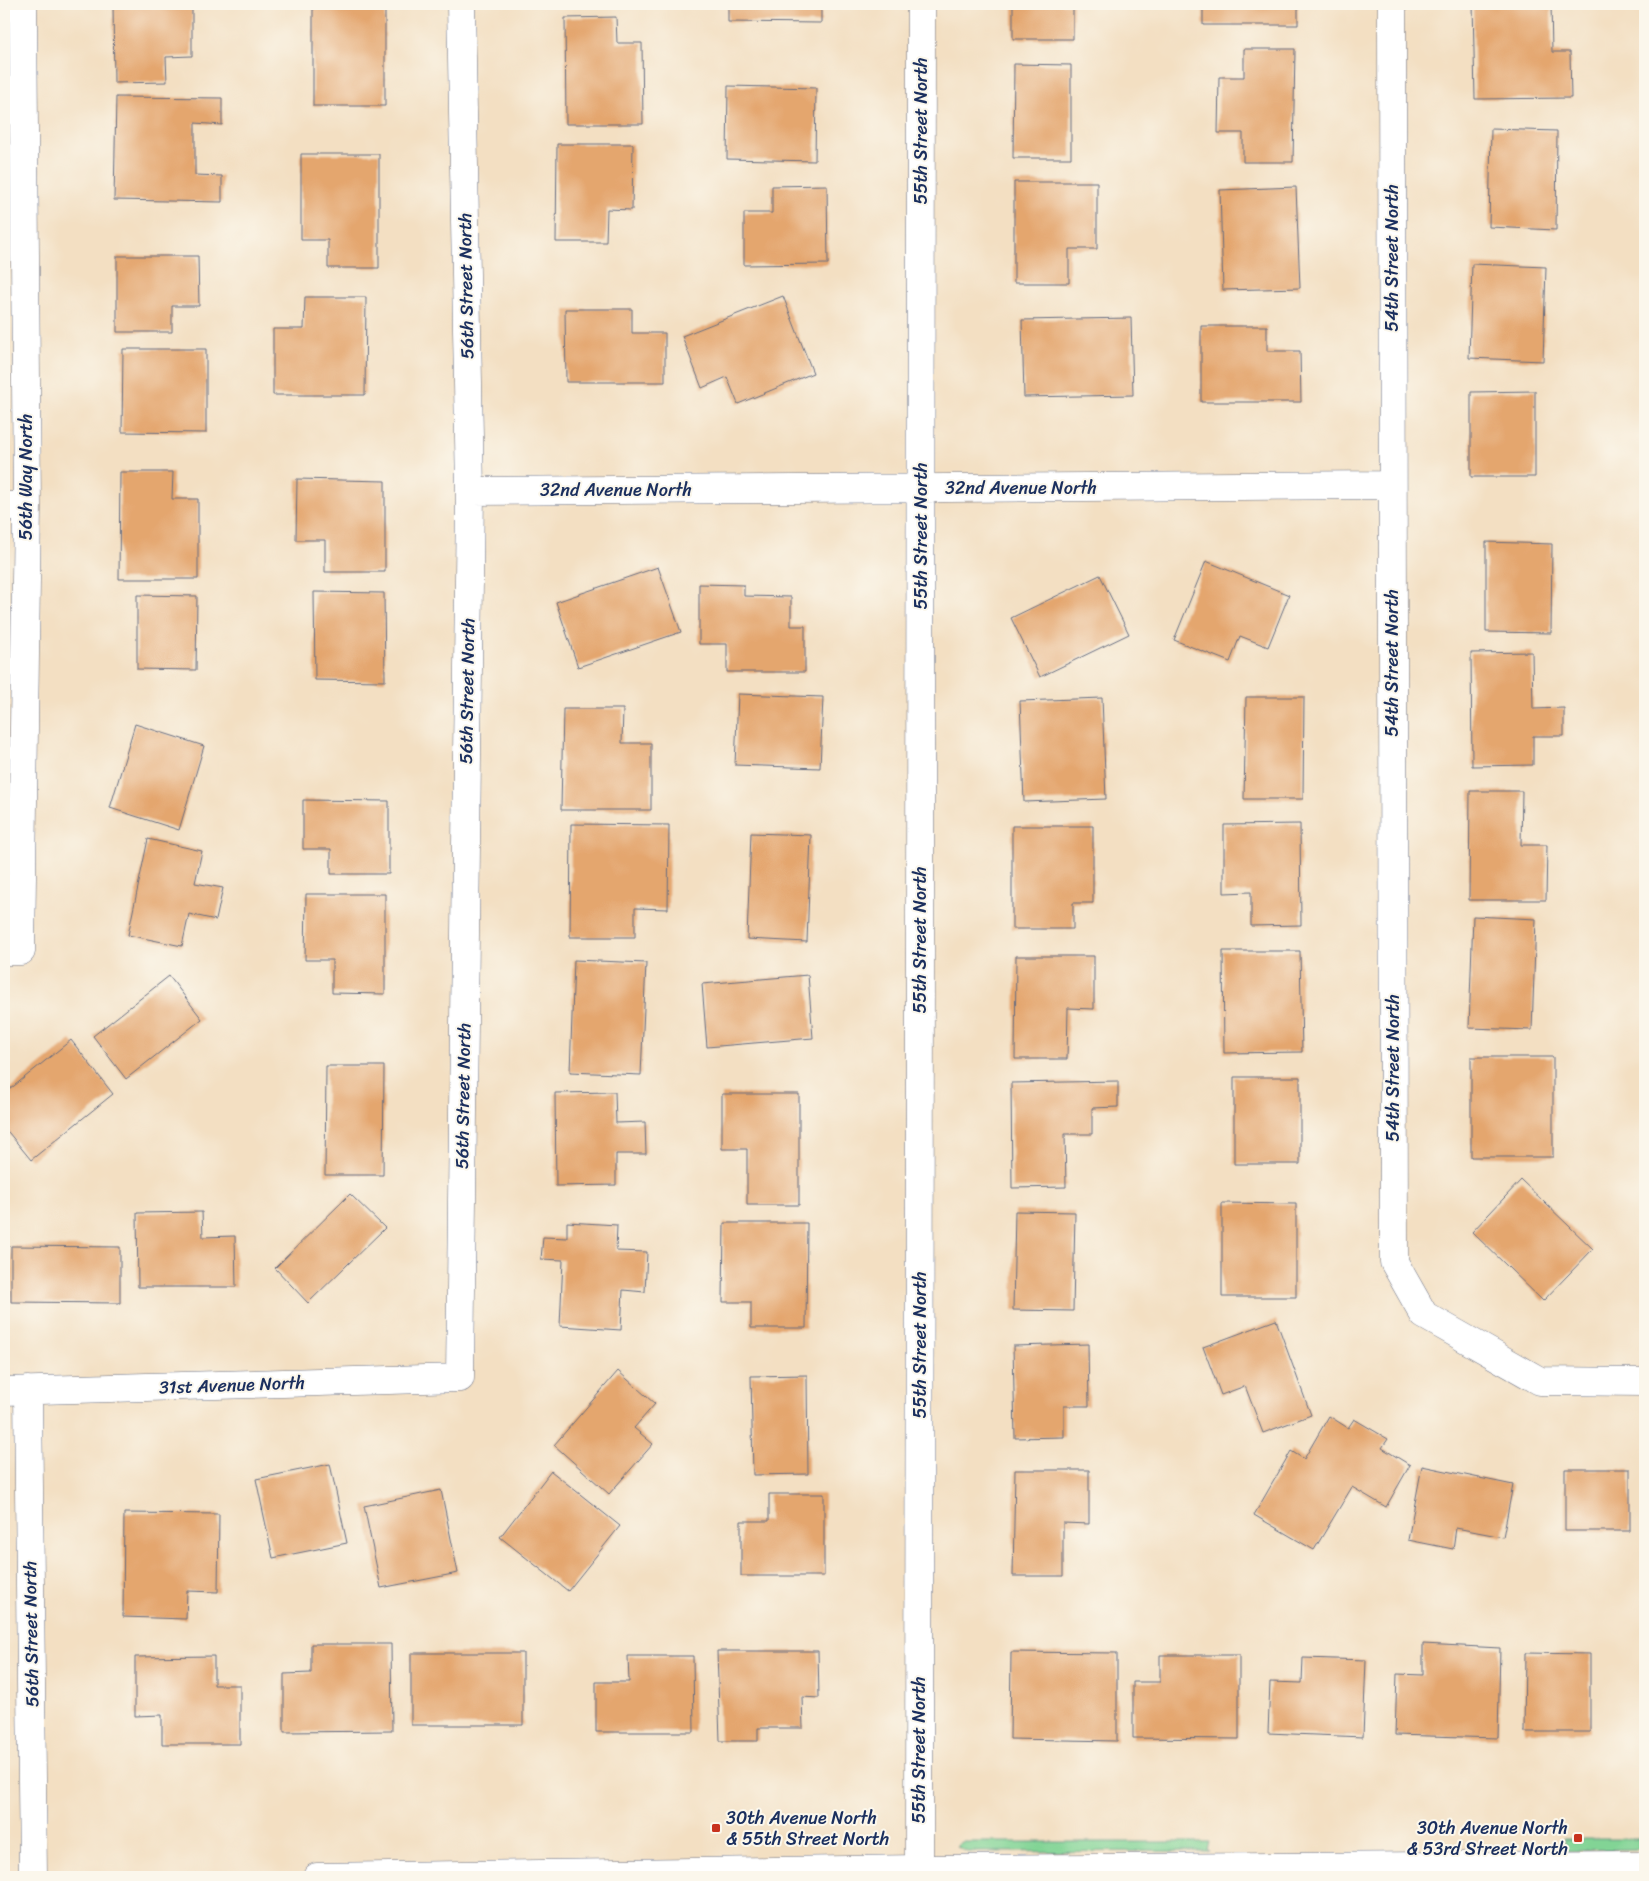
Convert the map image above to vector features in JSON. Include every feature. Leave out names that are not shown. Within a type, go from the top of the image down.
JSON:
[{"type":"street","name":"56th Way North","points":[[12,951],[15,506],[23,4]]},
{"type":"street","name":"56th Street North","points":[[460,1378],[470,491],[461,4]]},
{"type":"street","name":"55th Street North","points":[[919,1873],[921,4]]},
{"type":"street","name":"54th Street North","points":[[1392,4],[1394,1262],[1424,1315],[1540,1381],[1645,1382]]},
{"type":"street","name":"32nd Avenue North","points":[[470,491],[1392,485]]},
{"type":"street","name":"31st Avenue North","points":[[16,1391],[460,1378]]},
{"type":"street","name":"56th Street North","points":[[16,1391],[33,1877]]},
{"type":"street","points":[[317,1877],[1645,1865]]},
{"type":"green space","points":[[1563,1839],[1645,1839],[1645,1849],[1566,1850]]},
{"type":"green space","points":[[962,1842],[1209,1842],[1207,1850],[1210,1851],[967,1852],[956,1846]]},
{"type":"building","points":[[113,4],[192,6],[192,56],[166,57],[167,82],[114,83]]},
{"type":"building","points":[[313,4],[385,4],[385,106],[313,106]]},
{"type":"building","points":[[728,4],[821,4],[821,23],[728,22]]},
{"type":"building","points":[[1013,4],[1073,4],[1073,39],[1013,39]]},
{"type":"building","points":[[1203,4],[1298,4],[1298,25],[1203,25]]},
{"type":"building","points":[[1473,4],[1551,4],[1552,52],[1570,52],[1571,98],[1475,99]]},
{"type":"building","points":[[616,17],[617,43],[642,43],[643,124],[566,124],[565,18]]},
{"type":"building","points":[[1244,49],[1295,49],[1293,162],[1243,162],[1243,133],[1218,133],[1219,77],[1244,77]]},
{"type":"building","points":[[1014,64],[1071,65],[1071,158],[1013,158]]},
{"type":"building","points":[[728,86],[816,88],[815,161],[727,159]]},
{"type":"building","points":[[116,97],[222,98],[222,125],[195,123],[195,175],[222,176],[222,202],[114,200]]},
{"type":"building","points":[[1491,129],[1557,131],[1556,230],[1489,227]]},
{"type":"building","points":[[557,144],[633,144],[632,210],[607,209],[606,242],[556,242]]},
{"type":"building","points":[[301,154],[379,154],[379,268],[328,268],[328,240],[301,240]]},
{"type":"building","points":[[1014,182],[1097,182],[1097,249],[1069,249],[1069,283],[1014,283]]},
{"type":"building","points":[[827,185],[828,264],[744,265],[744,213],[772,213],[772,186]]},
{"type":"building","points":[[1296,187],[1300,288],[1223,290],[1220,190]]},
{"type":"building","points":[[117,256],[198,256],[199,306],[172,306],[172,332],[117,332]]},
{"type":"building","points":[[1472,264],[1546,267],[1543,361],[1469,358]]},
{"type":"building","points":[[783,296],[813,373],[738,404],[727,377],[702,388],[682,336]]},
{"type":"building","points":[[305,297],[366,297],[365,395],[273,395],[273,329],[304,329]]},
{"type":"building","points":[[565,309],[632,309],[632,333],[665,333],[665,382],[566,382]]},
{"type":"building","points":[[1131,318],[1133,395],[1024,397],[1022,320]]},
{"type":"building","points":[[1201,326],[1267,326],[1267,351],[1300,351],[1301,402],[1201,402]]},
{"type":"building","points":[[123,349],[206,349],[206,433],[122,432]]},
{"type":"building","points":[[1535,391],[1535,477],[1471,477],[1471,392]]},
{"type":"building","points":[[120,472],[173,472],[172,499],[198,499],[198,579],[119,579]]},
{"type":"building","points":[[297,479],[385,481],[385,572],[325,572],[325,540],[296,540]]},
{"type":"building","points":[[1486,542],[1552,544],[1551,633],[1486,632]]},
{"type":"building","points":[[1206,561],[1289,595],[1268,647],[1240,636],[1230,662],[1174,640]]},
{"type":"building","points":[[658,567],[681,632],[578,667],[556,602]]},
{"type":"building","points":[[1100,575],[1129,634],[1040,677],[1011,618]]},
{"type":"building","points":[[699,584],[744,585],[744,596],[791,597],[791,626],[805,626],[805,672],[727,672],[727,644],[699,644]]},
{"type":"building","points":[[314,592],[384,593],[385,681],[315,680]]},
{"type":"building","points":[[137,595],[197,596],[196,670],[137,669]]},
{"type":"building","points":[[1532,652],[1533,709],[1564,708],[1564,736],[1533,736],[1533,765],[1472,766],[1471,653]]},
{"type":"building","points":[[738,694],[823,697],[820,768],[735,765]]},
{"type":"building","points":[[1246,697],[1304,697],[1303,799],[1244,799]]},
{"type":"building","points":[[1102,698],[1106,799],[1024,802],[1020,701]]},
{"type":"building","points":[[563,709],[623,709],[622,743],[651,743],[651,810],[561,810]]},
{"type":"building","points":[[135,724],[204,746],[179,830],[110,808]]},
{"type":"building","points":[[1470,791],[1522,791],[1521,845],[1547,845],[1546,900],[1469,900]]},
{"type":"building","points":[[303,800],[389,801],[389,874],[331,874],[331,849],[303,849]]},
{"type":"building","points":[[571,824],[669,825],[668,909],[635,908],[635,937],[570,937]]},
{"type":"building","points":[[1300,824],[1301,925],[1251,926],[1251,892],[1224,893],[1224,825]]},
{"type":"building","points":[[1012,826],[1093,826],[1093,903],[1073,903],[1073,929],[1012,929]]},
{"type":"building","points":[[751,833],[811,835],[807,942],[747,939]]},
{"type":"building","points":[[148,839],[202,851],[195,883],[223,888],[216,920],[189,914],[182,946],[128,935]]},
{"type":"building","points":[[306,894],[385,894],[385,994],[332,993],[332,960],[305,960]]},
{"type":"building","points":[[1473,916],[1536,919],[1532,1030],[1469,1028]]},
{"type":"building","points":[[1223,951],[1300,951],[1302,1052],[1224,1053]]},
{"type":"building","points":[[1016,956],[1094,956],[1094,1009],[1068,1008],[1067,1059],[1015,1059]]},
{"type":"building","points":[[574,960],[646,963],[641,1075],[570,1072]]},
{"type":"building","points":[[808,975],[813,1038],[707,1047],[702,984]]},
{"type":"building","points":[[169,976],[202,1019],[126,1079],[93,1036]]},
{"type":"building","points":[[71,1040],[113,1094],[31,1160],[4,1127],[4,1094]]},
{"type":"building","points":[[1471,1057],[1553,1057],[1553,1157],[1471,1157]]},
{"type":"building","points":[[326,1066],[384,1066],[383,1175],[325,1175]]},
{"type":"building","points":[[1234,1077],[1300,1077],[1300,1164],[1234,1164]]},
{"type":"building","points":[[1118,1081],[1118,1107],[1092,1108],[1092,1134],[1065,1134],[1066,1187],[1012,1188],[1011,1083]]},
{"type":"building","points":[[615,1092],[616,1123],[645,1122],[646,1154],[616,1154],[616,1185],[556,1186],[555,1093]]},
{"type":"building","points":[[722,1094],[799,1094],[799,1205],[747,1205],[747,1149],[722,1149]]},
{"type":"building","points":[[1521,1180],[1593,1249],[1543,1301],[1472,1232]]},
{"type":"building","points":[[350,1194],[385,1228],[308,1303],[275,1268]]},
{"type":"building","points":[[1222,1203],[1296,1204],[1296,1297],[1222,1297]]},
{"type":"building","points":[[1015,1211],[1075,1212],[1073,1311],[1013,1310]]},
{"type":"building","points":[[202,1212],[203,1237],[235,1236],[236,1287],[138,1287],[137,1213]]},
{"type":"building","points":[[567,1222],[617,1225],[616,1251],[647,1252],[645,1292],[623,1290],[621,1330],[560,1326],[563,1260],[541,1259],[543,1237],[567,1238]]},
{"type":"building","points":[[724,1223],[807,1223],[806,1328],[751,1328],[751,1302],[723,1302]]},
{"type":"building","points":[[11,1246],[120,1247],[120,1303],[11,1302]]},
{"type":"building","points":[[1276,1320],[1311,1415],[1263,1433],[1245,1386],[1221,1395],[1203,1347]]},
{"type":"building","points":[[1088,1344],[1089,1406],[1064,1406],[1064,1437],[1015,1438],[1013,1346]]},
{"type":"building","points":[[618,1371],[655,1404],[634,1428],[653,1444],[609,1494],[554,1445]]},
{"type":"building","points":[[807,1375],[808,1474],[753,1475],[751,1376]]},
{"type":"building","points":[[1329,1416],[1348,1428],[1354,1419],[1388,1439],[1382,1448],[1410,1465],[1386,1507],[1352,1487],[1314,1550],[1254,1515],[1291,1451],[1304,1459]]},
{"type":"building","points":[[330,1464],[347,1543],[273,1558],[256,1479]]},
{"type":"building","points":[[1422,1466],[1513,1485],[1503,1537],[1456,1528],[1453,1549],[1408,1540]]},
{"type":"building","points":[[1565,1469],[1630,1469],[1630,1531],[1565,1531]]},
{"type":"building","points":[[1015,1470],[1089,1470],[1089,1524],[1063,1523],[1063,1576],[1013,1576]]},
{"type":"building","points":[[551,1471],[620,1526],[568,1591],[500,1537]]},
{"type":"building","points":[[441,1490],[458,1573],[381,1588],[364,1506]]},
{"type":"building","points":[[769,1494],[824,1494],[824,1576],[741,1576],[741,1521],[769,1521]]},
{"type":"building","points":[[124,1513],[219,1514],[218,1592],[187,1591],[186,1619],[123,1617]]},
{"type":"building","points":[[311,1644],[391,1644],[392,1731],[284,1732],[284,1674],[311,1673]]},
{"type":"building","points":[[1423,1644],[1500,1648],[1498,1738],[1395,1735],[1397,1674],[1423,1675]]},
{"type":"building","points":[[717,1651],[818,1651],[819,1698],[802,1697],[803,1728],[758,1728],[758,1741],[720,1741]]},
{"type":"building","points":[[1011,1652],[1117,1653],[1117,1741],[1010,1739]]},
{"type":"building","points":[[411,1653],[523,1653],[523,1725],[411,1725]]},
{"type":"building","points":[[1525,1653],[1590,1654],[1590,1732],[1524,1732]]},
{"type":"building","points":[[1160,1655],[1239,1655],[1239,1739],[1133,1738],[1133,1682],[1160,1682]]},
{"type":"building","points":[[214,1656],[214,1685],[240,1685],[240,1744],[162,1744],[162,1715],[135,1716],[135,1657]]},
{"type":"building","points":[[628,1656],[693,1656],[694,1732],[596,1732],[596,1682],[629,1682]]},
{"type":"building","points":[[1303,1658],[1366,1660],[1363,1737],[1268,1733],[1270,1682],[1302,1683]]},
{"type":"place","name":"30th Avenue North & 55th Street North","points":[[716,1828]]},
{"type":"place","name":"30th Avenue North & 53rd Street North","points":[[1578,1838]]}]
